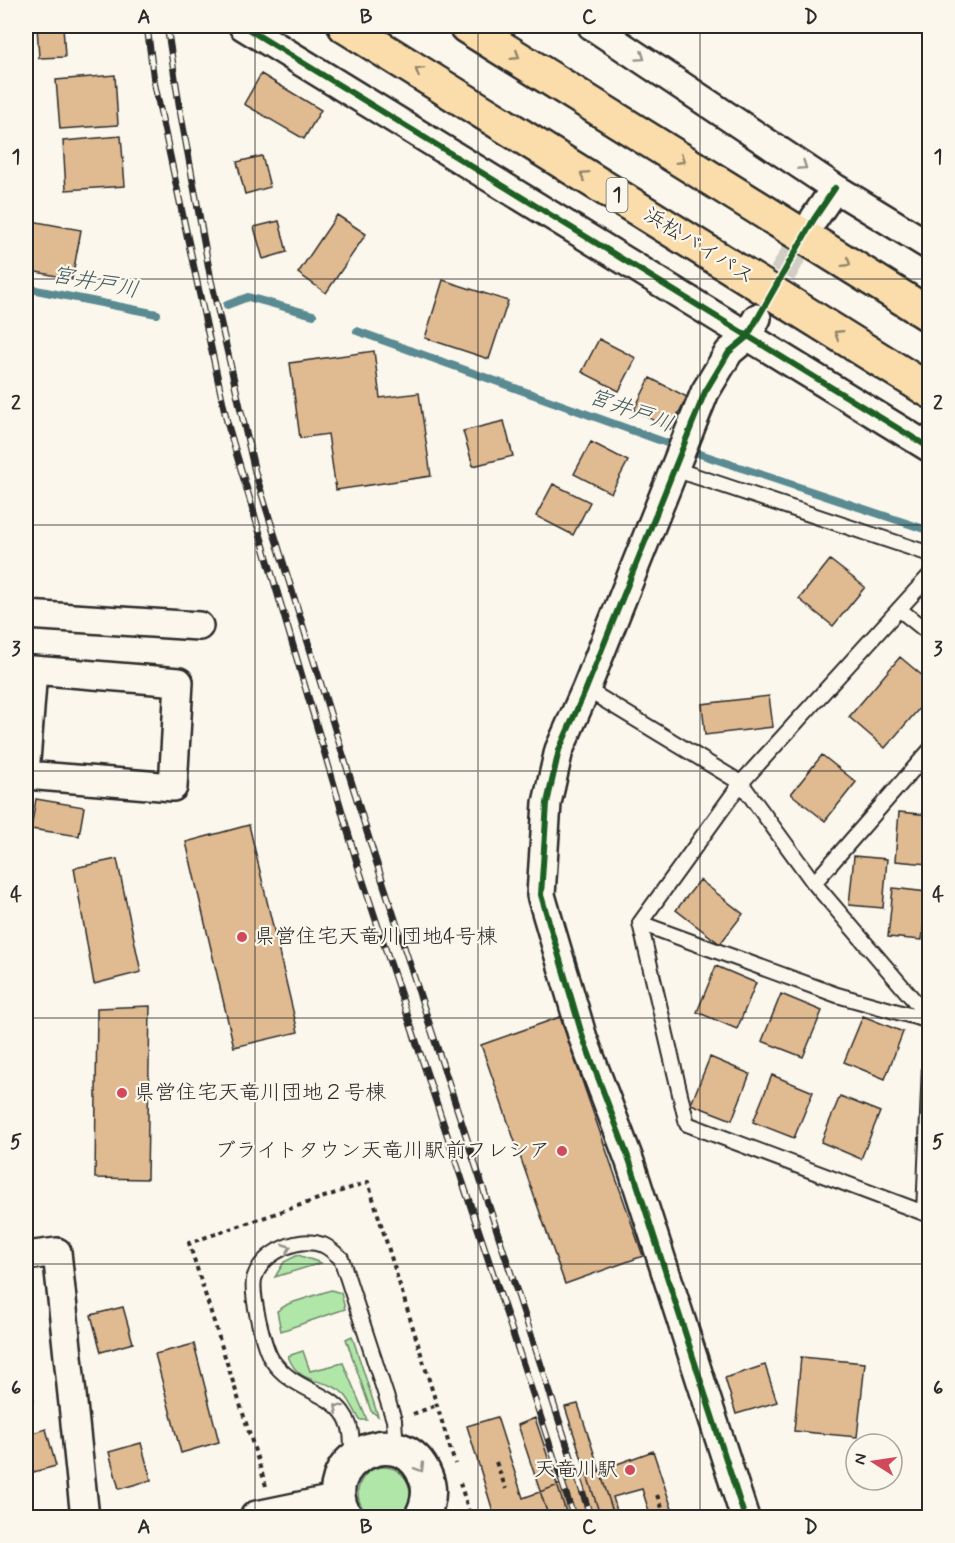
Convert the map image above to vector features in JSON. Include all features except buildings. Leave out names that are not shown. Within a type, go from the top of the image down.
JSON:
[{"type":"highway","name":"浜松バイパス","points":[[345,26],[930,391]]},
{"type":"highway","points":[[466,26],[930,315]]},
{"type":"main road","points":[[257,1518],[343,1510],[338,1487],[342,1473],[361,1453],[374,1448],[396,1449],[414,1459],[423,1470],[428,1483],[429,1497],[421,1518]]},
{"type":"street","points":[[243,26],[752,328],[930,448]]},
{"type":"street","points":[[592,26],[835,188],[930,246]]},
{"type":"street","points":[[814,219],[835,188]]},
{"type":"street","points":[[745,1518],[630,1162],[584,1038],[542,895],[547,803],[559,750],[586,689],[705,392],[729,352],[752,328]]},
{"type":"street","points":[[26,615],[199,626]]},
{"type":"street","points":[[26,760],[33,670],[178,682],[173,787],[26,775]]},
{"type":"street","points":[[26,1256],[57,1252],[85,1518]]},
{"type":"lane","points":[[675,466],[930,554]]},
{"type":"lane","points":[[930,575],[741,783],[640,923],[687,1124],[927,1213],[930,1065]]},
{"type":"lane","points":[[899,609],[930,634]]},
{"type":"lane","points":[[586,689],[741,783],[814,883],[930,1020]]},
{"type":"lane","points":[[814,883],[930,750]]},
{"type":"lane","points":[[640,923],[837,996],[930,1020]]},
{"type":"lane","points":[[350,1462],[353,1438],[345,1414],[320,1393],[292,1382],[270,1359],[253,1296],[254,1277],[269,1255],[304,1241],[324,1245],[341,1258],[394,1420],[396,1449]]},
{"type":"path","points":[[266,1487],[189,1243],[368,1182],[471,1518]]},
{"type":"path","points":[[410,1415],[436,1405]]},
{"type":"path","points":[[496,1462],[506,1489]]},
{"type":"path","points":[[657,1495],[666,1518]]},
{"type":"green space","points":[[298,1255],[321,1263],[275,1277],[284,1262]]},
{"type":"green space","points":[[331,1290],[341,1293],[345,1309],[281,1331],[277,1311],[288,1304]]},
{"type":"green space","points":[[352,1336],[378,1416],[371,1411],[346,1339]]},
{"type":"green space","points":[[303,1351],[310,1371],[343,1363],[367,1420],[360,1420],[345,1395],[338,1389],[299,1373],[288,1356]]},
{"type":"green space","points":[[379,1467],[389,1467],[403,1474],[410,1493],[403,1512],[389,1519],[379,1519],[369,1515],[362,1508],[358,1498],[358,1488],[362,1478],[369,1471]]},
{"type":"waterway","name":"宮井戸川","points":[[26,288],[157,314]]},
{"type":"waterway","name":"宮井戸川","points":[[227,305],[248,297],[313,315]]},
{"type":"waterway","name":"宮井戸川","points":[[357,331],[667,443],[930,531]]},
{"type":"tunnel","points":[[762,310],[813,220]]},
{"type":"railway","points":[[147,26],[154,81],[227,422],[358,866],[574,1518]]},
{"type":"railway","points":[[167,26],[211,280],[255,472],[376,861],[591,1518]]},
{"type":"cycle path","points":[[243,26],[930,448]]},
{"type":"cycle path","points":[[745,1518],[630,1162],[583,1038],[541,895],[547,803],[559,750],[586,689],[705,392],[729,352],[747,337],[814,219],[835,188]]},
{"type":"place","name":"県営住宅天竜川団地4号棟","points":[[242,937]]},
{"type":"place","name":"県営住宅天竜川団地２号棟","points":[[122,1093]]},
{"type":"place","name":"ブライトタウン天竜川駅前フレシア","points":[[562,1151]]},
{"type":"place","name":"天竜川駅","points":[[630,1470]]}]
